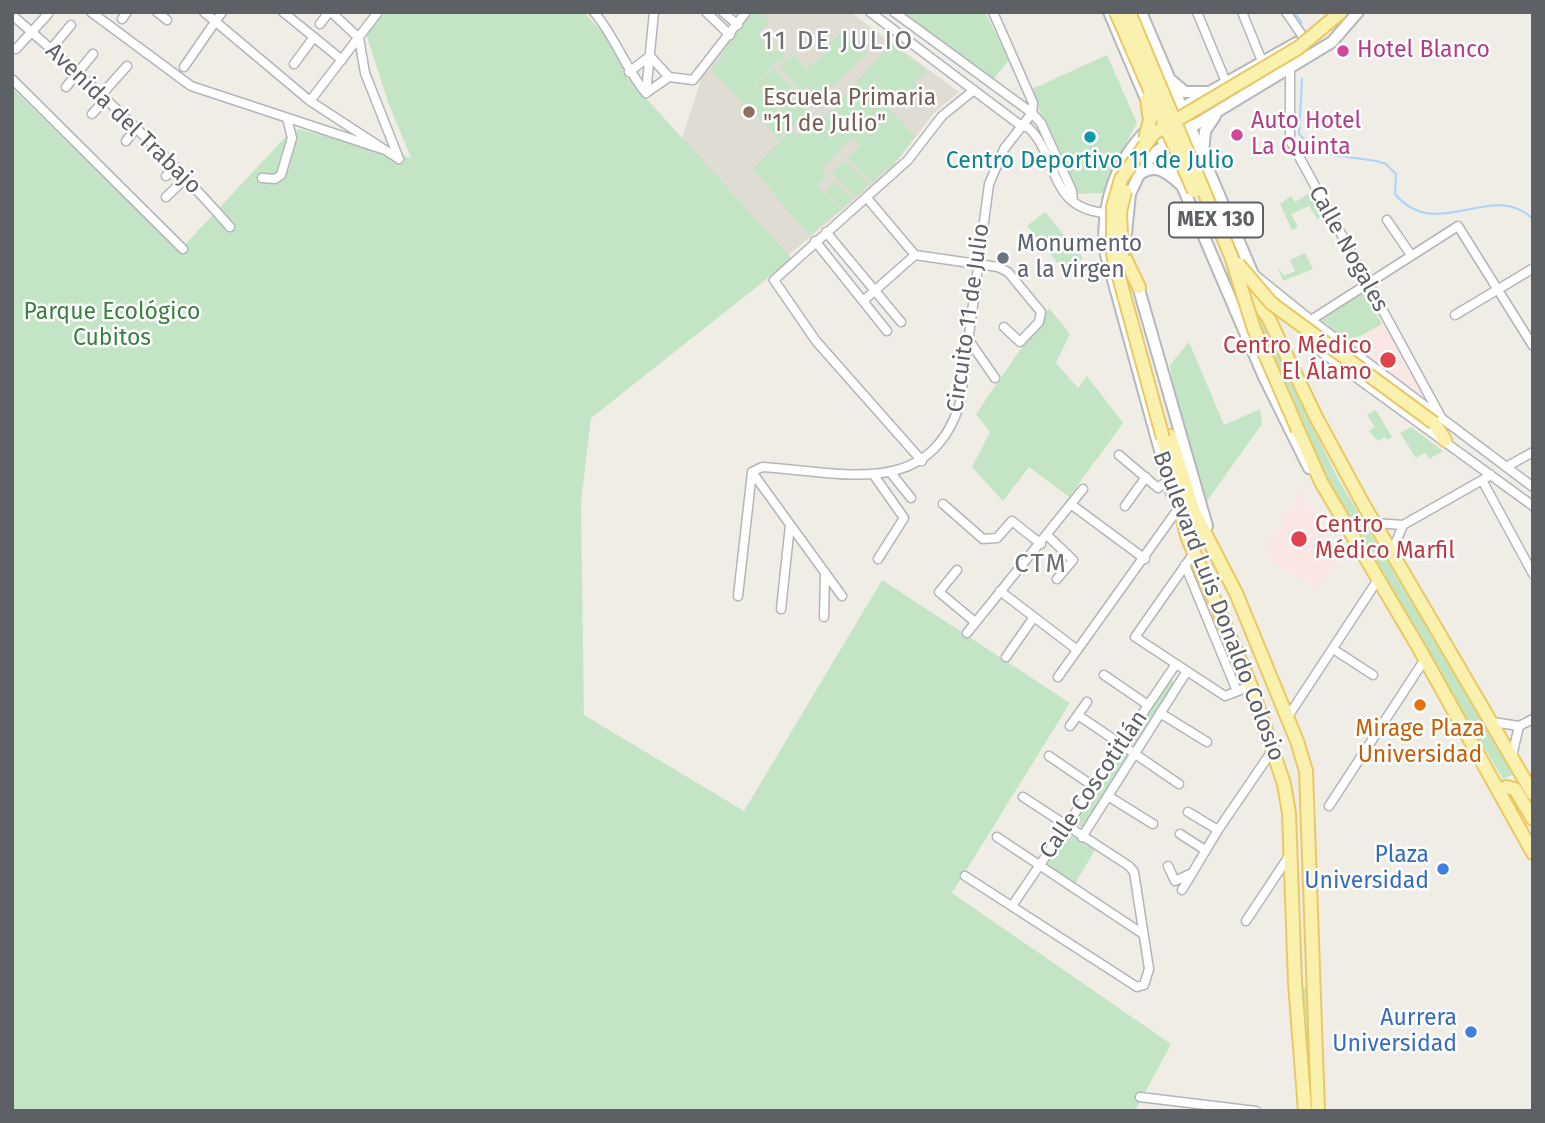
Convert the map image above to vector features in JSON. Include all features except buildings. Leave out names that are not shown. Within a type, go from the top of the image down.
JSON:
[{"type":"main road","name":"MEX 130","points":[[1116,12],[1126,43],[1221,251],[1268,317],[1316,417],[1533,794]]},
{"type":"main road","name":"MEX 130","points":[[1129,12],[1231,256],[1254,330],[1321,482],[1500,790],[1533,853]]},
{"type":"main road","points":[[1214,546],[1194,512],[1166,437],[1113,255],[1113,207],[1121,178],[1153,134],[1298,48],[1341,12]]},
{"type":"main road","points":[[1178,509],[1166,437],[1121,253],[1120,212],[1128,184],[1158,141],[1302,54],[1326,37],[1349,12]]},
{"type":"main road","points":[[1126,43],[1149,105],[1150,120],[1144,141],[1117,191],[1117,225],[1124,254],[1139,287]]},
{"type":"main road","points":[[1231,256],[1271,303],[1438,421],[1445,440]]},
{"type":"main road","name":"Boulevard Luis Donaldo Colosio","points":[[1178,509],[1275,748],[1289,813],[1295,983],[1305,1111]]},
{"type":"main road","name":"Boulevard Luis Donaldo Colosio","points":[[1214,546],[1306,771],[1311,852],[1318,1111]]},
{"type":"main road","points":[[1500,790],[1506,787],[1516,789],[1533,819]]},
{"type":"main road","points":[[1292,871],[1297,884],[1300,960],[1312,961]]},
{"type":"main road","points":[[1295,983],[1303,979],[1308,984],[1315,1076]]},
{"type":"street","points":[[91,12],[191,86],[385,150]]},
{"type":"street","points":[[157,12],[167,20]]},
{"type":"street","points":[[204,12],[310,101],[399,159],[365,73],[359,38],[330,12],[320,24]]},
{"type":"street","points":[[184,67],[222,12]]},
{"type":"street","points":[[283,12],[342,60]]},
{"type":"street","points":[[310,101],[378,12]]},
{"type":"street","points":[[594,12],[620,48],[629,72],[646,93]]},
{"type":"street","points":[[646,93],[654,12]]},
{"type":"street","points":[[706,12],[730,35]]},
{"type":"street","points":[[723,12],[738,25]]},
{"type":"street","points":[[650,56],[669,77],[693,80],[746,12]]},
{"type":"street","points":[[870,12],[1035,134],[1063,194],[1081,208],[1105,213]]},
{"type":"street","points":[[894,12],[1032,113],[1041,123],[1072,191],[1073,201]]},
{"type":"street","points":[[993,12],[1024,88],[1033,103],[1032,113]]},
{"type":"street","name":"MEX 130","points":[[1109,12],[1126,43],[1140,85],[1161,119],[1165,145],[1269,388],[1310,470],[1321,482]]},
{"type":"street","name":"MEX 130","points":[[1141,12],[1214,186],[1254,273],[1268,317]]},
{"type":"street","points":[[1197,12],[1226,82]]},
{"type":"street","points":[[1242,12],[1262,61]]},
{"type":"street","points":[[1286,12],[1304,38]]},
{"type":"street","name":"Boulevard Luis Donaldo Colosio","points":[[1214,546],[1190,474],[1126,238],[1130,194],[1143,166],[1165,145],[1332,42],[1358,12]]},
{"type":"street","points":[[16,49],[48,14]]},
{"type":"street","name":"Avenida del Trabajo","points":[[12,15],[136,127],[187,177],[230,226]]},
{"type":"street","points":[[1181,108],[1304,38],[1328,15]]},
{"type":"street","points":[[51,49],[71,25]]},
{"type":"street","points":[[294,64],[314,37]]},
{"type":"street","points":[[1126,43],[1142,57],[1161,119],[1176,137],[1186,163],[1214,186]]},
{"type":"street","points":[[66,87],[93,54]]},
{"type":"street","points":[[629,72],[650,56]]},
{"type":"street","points":[[92,114],[127,66]]},
{"type":"street","points":[[1248,69],[1251,79],[1260,86]]},
{"type":"street","name":"Calle Nogales","points":[[1290,69],[1290,140],[1438,421]]},
{"type":"street","points":[[646,93],[669,77]]},
{"type":"street","points":[[1169,78],[1185,92],[1211,92]]},
{"type":"street","points":[[12,79],[183,249]]},
{"type":"street","points":[[1137,141],[1145,120],[1140,85]]},
{"type":"street","points":[[922,461],[830,356],[774,280],[908,160],[948,110],[974,90]]},
{"type":"street","name":"Boulevard Luis Donaldo Colosio","points":[[1178,509],[1167,481],[1105,251],[1105,213],[1119,166],[1137,141],[1161,119],[1181,108]]},
{"type":"street","points":[[1203,159],[1205,131],[1221,108]]},
{"type":"street","name":"Circuito 11 de Julio","points":[[752,472],[762,467],[891,473],[922,461],[942,444],[953,427],[960,403],[977,264],[994,167],[1020,125],[1032,113]]},
{"type":"street","points":[[262,178],[275,179],[281,176],[292,138],[287,118]]},
{"type":"street","points":[[1161,119],[1178,127],[1190,128]]},
{"type":"street","points":[[125,141],[136,127]]},
{"type":"street","points":[[166,176],[176,167]]},
{"type":"street","points":[[1136,180],[1142,172],[1158,169],[1184,187]]},
{"type":"street","points":[[166,197],[187,177]]},
{"type":"street","points":[[867,198],[915,256],[977,264],[1008,272],[1041,312],[1039,322],[1020,342],[1004,327]]},
{"type":"street","points":[[1387,220],[1411,256]]},
{"type":"street","points":[[1311,320],[1458,226],[1533,346]]},
{"type":"street","points":[[826,232],[901,322]]},
{"type":"street","points":[[815,241],[887,331]]},
{"type":"street","points":[[863,300],[915,256]]},
{"type":"street","points":[[1455,315],[1532,269]]},
{"type":"street","points":[[1254,273],[1438,421],[1533,486]]},
{"type":"street","points":[[1311,320],[1312,340],[1317,349],[1533,506]]},
{"type":"street","points":[[1523,331],[1533,326]]},
{"type":"street","points":[[968,339],[995,378]]},
{"type":"street","points":[[1506,467],[1533,452]]},
{"type":"street","points":[[1119,455],[1158,488],[1167,481]]},
{"type":"street","points":[[752,472],[842,596]]},
{"type":"street","points":[[738,596],[752,472]]},
{"type":"street","points":[[891,473],[911,498]]},
{"type":"street","points":[[873,474],[904,518],[878,559]]},
{"type":"street","points":[[1375,523],[1403,525],[1491,475]]},
{"type":"street","points":[[1125,506],[1146,477]]},
{"type":"street","points":[[1482,480],[1533,573]]},
{"type":"street","points":[[967,634],[1083,489]]},
{"type":"street","points":[[943,504],[983,539],[997,538],[1012,521],[1041,544]]},
{"type":"street","points":[[1072,505],[1145,559]]},
{"type":"street","points":[[1058,677],[1076,649],[1145,559],[1178,509]]},
{"type":"street","points":[[781,609],[790,525]]},
{"type":"street","points":[[1392,552],[1403,525]]},
{"type":"street","points":[[1048,536],[1073,560],[1057,579]]},
{"type":"street","points":[[1194,552],[1135,638],[1225,696],[1251,686]]},
{"type":"street","points":[[1185,565],[1237,691]]},
{"type":"street","points":[[957,570],[939,592],[975,622]]},
{"type":"street","points":[[824,617],[825,573]]},
{"type":"street","points":[[1287,719],[1377,581]]},
{"type":"street","points":[[1000,591],[1076,649]]},
{"type":"street","points":[[1006,657],[1034,617]]},
{"type":"street","points":[[1333,649],[1373,676]]},
{"type":"street","points":[[1329,806],[1425,659]]},
{"type":"street","name":"Calle Coscotitlán","points":[[1012,906],[1176,664]]},
{"type":"street","name":"Calle Coscotitlán","points":[[1082,837],[1187,671]]},
{"type":"street","points":[[1104,675],[1148,705]]},
{"type":"street","points":[[1070,726],[1087,702]]},
{"type":"street","points":[[1160,713],[1207,742]]},
{"type":"street","points":[[1078,715],[1179,783]]},
{"type":"street","points":[[1493,722],[1518,726],[1533,719]]},
{"type":"street","points":[[1512,756],[1518,726]]},
{"type":"street","points":[[1182,890],[1218,830],[1275,748]]},
{"type":"street","points":[[1049,756],[1093,786]]},
{"type":"street","points":[[1108,796],[1153,824]]},
{"type":"street","points":[[965,876],[1137,988],[1149,976],[1134,872],[1129,866],[1023,797]]},
{"type":"street","points":[[1188,812],[1218,830]]},
{"type":"street","points":[[1180,834],[1205,850]]},
{"type":"street","points":[[997,837],[1038,867],[1143,934]]},
{"type":"street","points":[[1246,921],[1291,852]]},
{"type":"street","points":[[1168,866],[1175,881],[1192,873]]},
{"type":"street","points":[[1140,1097],[1256,1111]]},
{"type":"shaded area","points":[[750,12],[850,12],[959,92],[933,114],[892,168],[778,264],[680,145],[701,79]]},
{"type":"shaded area","name":"Centro Médico El Álamo","points":[[1382,324],[1424,397],[1349,342]]},
{"type":"shaded area","name":"Centro Médico Marfil","points":[[1300,491],[1340,556],[1318,590],[1260,554]]},
{"type":"green space","name":"Parque Ecológico Cubitos","points":[[384,12],[584,12],[616,48],[625,75],[792,259],[591,418],[581,503],[584,715],[744,811],[882,580],[1070,703],[952,893],[1171,1044],[1135,1111],[12,1111],[12,88],[179,251],[291,131],[293,135],[298,129],[411,158],[388,102],[366,34]]},
{"type":"green space","points":[[752,12],[765,12],[763,15],[770,23],[758,34],[772,52],[780,49],[786,58],[772,65],[754,84],[781,113],[816,80],[807,69],[830,49],[828,44],[842,33],[868,52],[779,139],[711,70]]},
{"type":"green space","points":[[903,12],[985,12],[1009,60],[991,82]]},
{"type":"green space","points":[[891,43],[927,71],[915,81],[917,85],[903,104],[894,94],[885,104],[915,137],[891,167],[885,169],[872,182],[848,158],[861,145],[852,137],[822,168],[827,175],[817,186],[841,209],[809,235],[753,169],[791,130],[798,136],[805,129],[811,133]]},
{"type":"green space","points":[[794,55],[815,80],[801,91],[780,66]]},
{"type":"green space","name":"Centro Deportivo 11 de Julio","points":[[1107,55],[1137,123],[1113,167],[1104,193],[1077,194],[1030,90]]},
{"type":"green space","points":[[773,68],[799,95],[781,111],[756,84]]},
{"type":"green space","points":[[845,161],[869,185],[856,197],[832,173]]},
{"type":"green space","points":[[835,182],[852,198],[842,208],[825,191]]},
{"type":"green space","points":[[1308,194],[1321,217],[1317,219],[1309,206],[1291,214],[1298,227],[1292,230],[1280,204],[1291,196],[1295,202]]},
{"type":"green space","points":[[1045,212],[1083,258],[1066,273],[1027,226]]},
{"type":"green space","points":[[1305,253],[1313,269],[1283,281],[1277,266],[1284,276],[1295,271],[1290,260]]},
{"type":"green space","points":[[1226,270],[1260,318],[1337,477],[1514,774],[1503,779],[1342,513],[1255,344],[1224,271]]},
{"type":"green space","points":[[1364,292],[1382,324],[1349,342],[1321,320]]},
{"type":"green space","points":[[1049,308],[1070,334],[1056,363],[1078,388],[1087,376],[1123,423],[1069,497],[1029,467],[1003,501],[972,467],[990,432],[976,414]]},
{"type":"green space","points":[[1189,342],[1224,425],[1260,409],[1262,424],[1205,504],[1177,416],[1170,365]]},
{"type":"green space","points":[[1376,410],[1392,437],[1387,440],[1385,437],[1378,441],[1369,431],[1375,427],[1367,415]]},
{"type":"green space","points":[[1411,427],[1443,451],[1429,459],[1425,453],[1416,458],[1400,433]]},
{"type":"green space","points":[[1171,679],[1175,682],[1136,745],[1132,745],[1129,740]]},
{"type":"green space","points":[[1121,754],[1127,756],[1126,759],[1083,828],[1073,822]]},
{"type":"green space","points":[[1067,833],[1095,850],[1075,884],[1043,866]]},
{"type":"green space","points":[[1303,987],[1307,987],[1317,1111],[1309,1111]]},
{"type":"waterway","points":[[1294,12],[1302,23]]},
{"type":"waterway","points":[[1302,79],[1299,134],[1319,153],[1386,164],[1396,174],[1395,194],[1411,208],[1429,213],[1446,213],[1500,205],[1517,208],[1533,219]]},
{"type":"place","name":"Hotel Blanco","points":[[1343,51]]},
{"type":"place","name":"Escuela Primaria \"11 de Julio\"","points":[[749,112]]},
{"type":"place","name":"Auto Hotel La Quinta","points":[[1237,135]]},
{"type":"place","name":"Centro Deportivo 11 de Julio","points":[[1090,137]]},
{"type":"place","name":"Monumento a la virgen","points":[[1003,258]]},
{"type":"place","name":"Centro Médico El Álamo","points":[[1388,360]]},
{"type":"place","name":"Centro Médico Marfil","points":[[1299,539]]},
{"type":"place","name":"Mirage Plaza Universidad","points":[[1420,705]]},
{"type":"place","name":"Plaza Universidad","points":[[1443,869]]},
{"type":"place","name":"Aurrera Universidad","points":[[1471,1032]]},
{"type":"district","name":"11 DE JULIO","points":[[838,42]]},
{"type":"district","name":"CTM","points":[[1041,565]]}]
